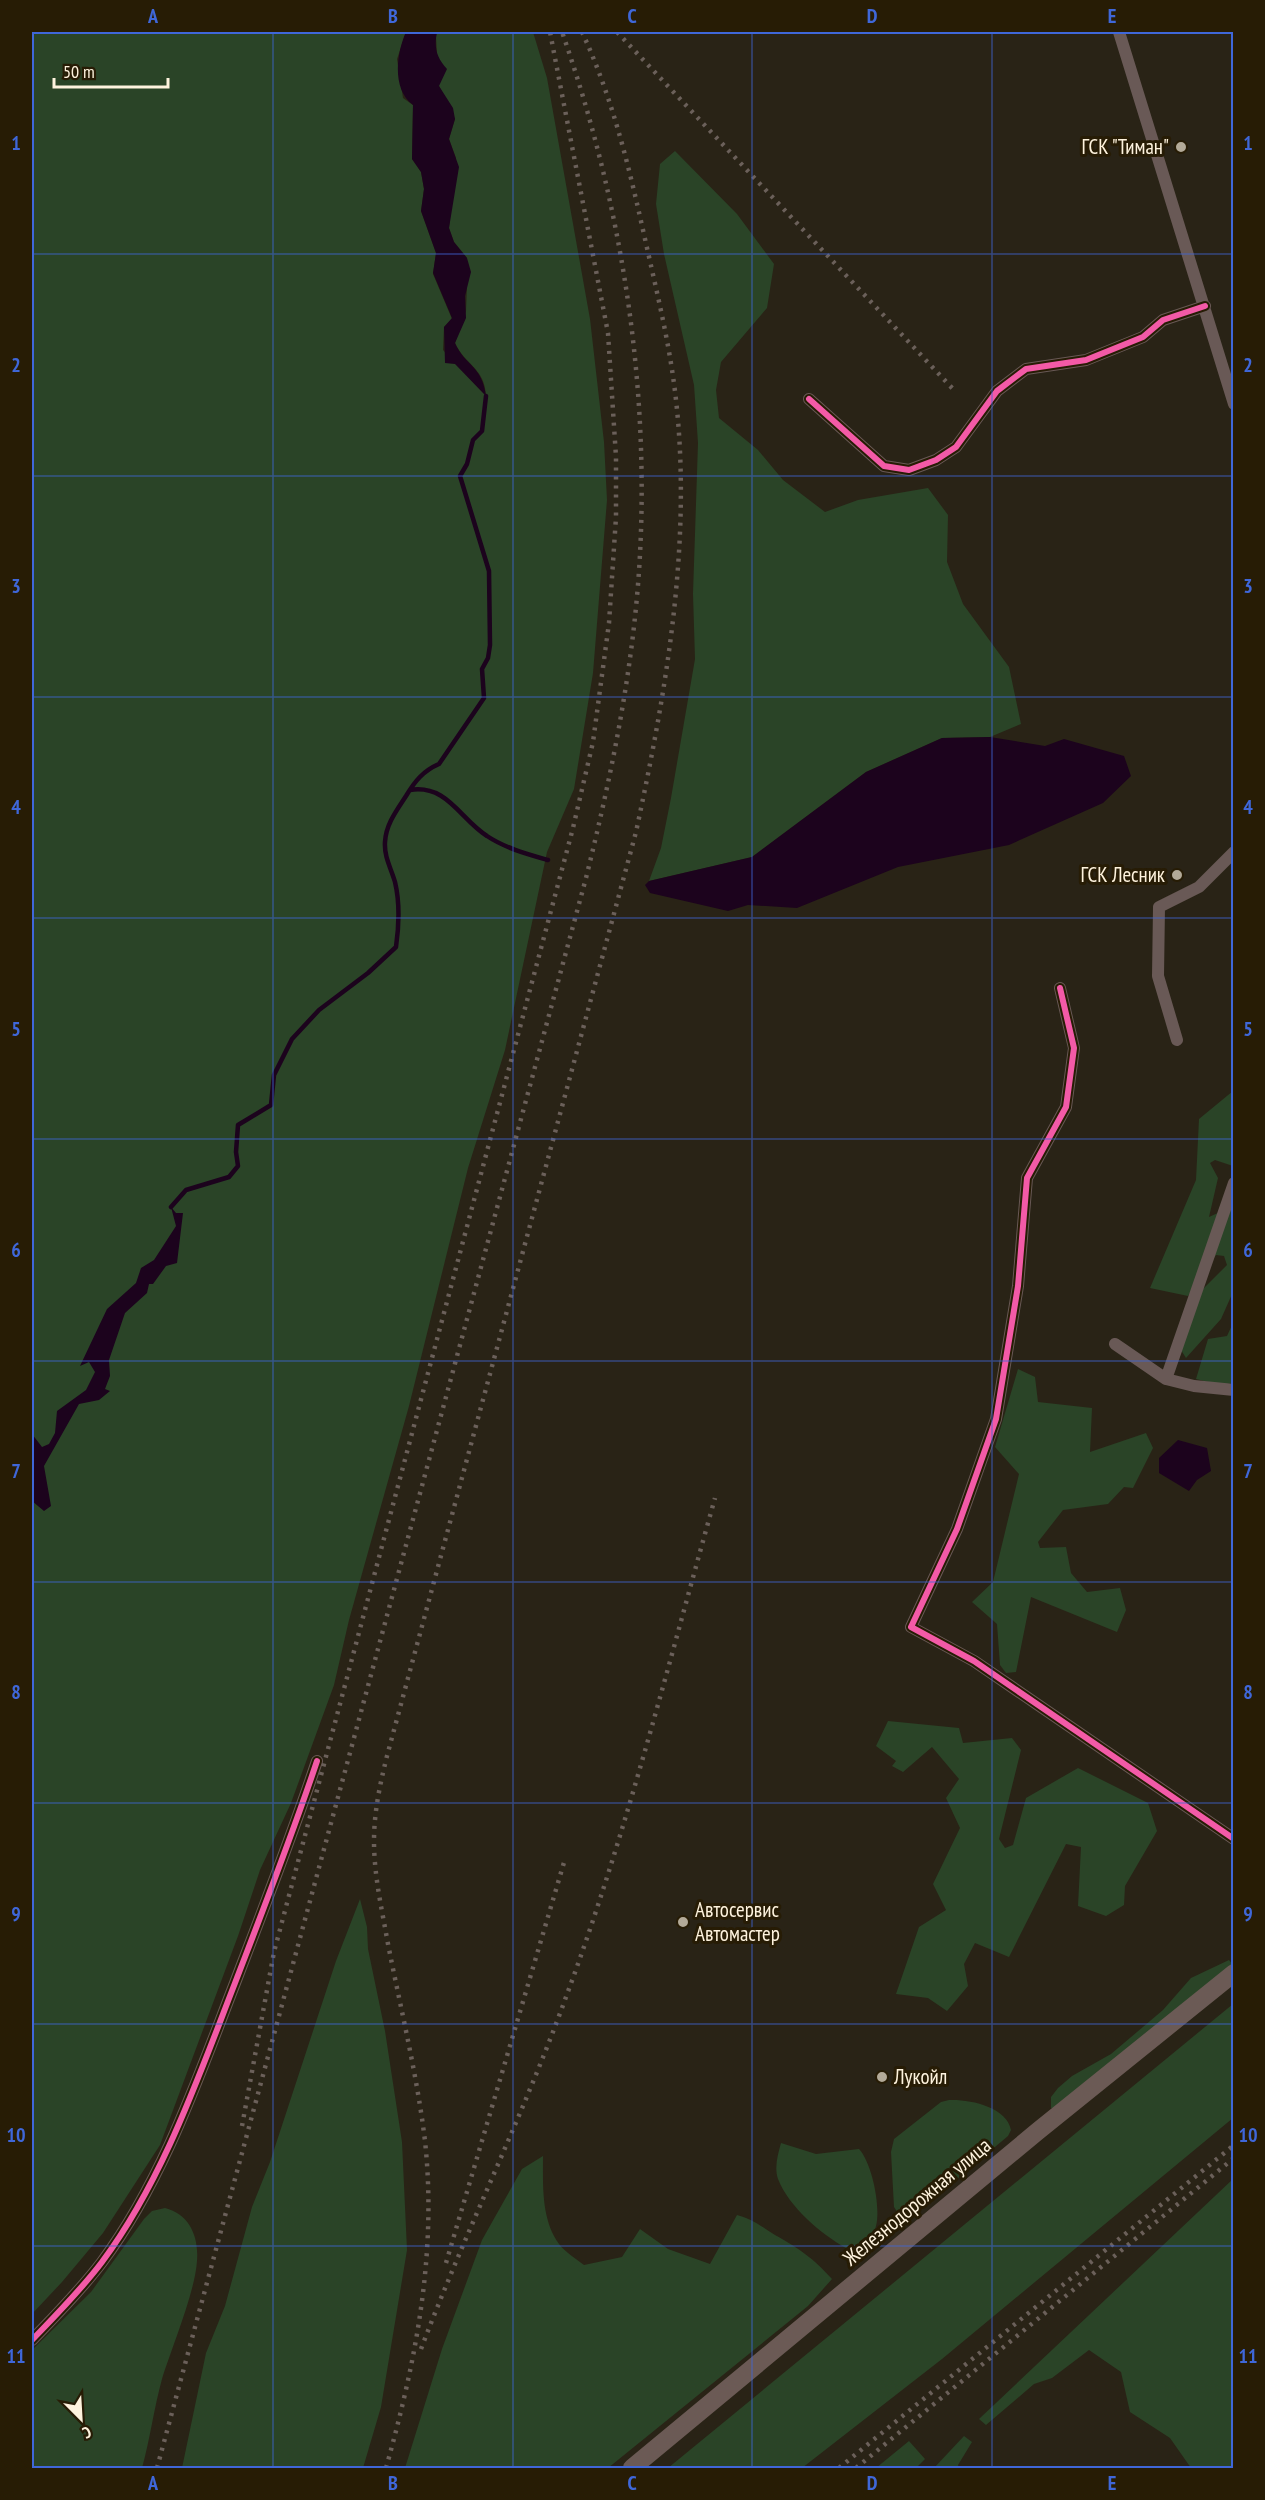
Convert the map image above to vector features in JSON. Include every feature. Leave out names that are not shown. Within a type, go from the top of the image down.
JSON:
[{"type":"main road","name":"Железнодорожная улица","points":[[632,2469],[1038,2131],[1233,1973]]},
{"type":"street","points":[[1119,32],[1205,306],[1233,404]]},
{"type":"street","points":[[809,399],[884,466],[909,470],[936,460],[956,447],[997,391],[1026,369],[1086,360],[1143,337],[1163,320],[1205,306]]},
{"type":"street","points":[[1177,1040],[1158,976],[1159,907],[1199,887],[1233,852]]},
{"type":"street","points":[[1060,988],[1074,1048],[1066,1107],[1027,1178],[1018,1286],[996,1419],[957,1529],[911,1627],[974,1661],[1233,1839]]},
{"type":"street","points":[[1166,1379],[1233,1183]]},
{"type":"street","points":[[1115,1344],[1166,1379],[1194,1386],[1233,1390]]},
{"type":"street","points":[[32,2340],[80,2290],[103,2260],[125,2228],[166,2151],[219,2023],[317,1761]]},
{"type":"green space","points":[[32,32],[406,32],[397,59],[403,98],[413,105],[412,159],[421,172],[424,189],[421,211],[436,253],[433,274],[452,319],[444,327],[443,350],[486,396],[482,379],[455,343],[466,311],[467,258],[454,242],[449,228],[456,158],[449,139],[455,119],[439,86],[436,37],[437,32],[533,32],[547,78],[590,319],[604,442],[607,500],[593,673],[574,789],[547,852],[505,1050],[468,1168],[409,1406],[349,1620],[334,1685],[291,1803],[260,1870],[238,1936],[160,2145],[103,2233],[32,2314]]},
{"type":"green space","points":[[675,151],[737,214],[774,264],[767,308],[721,362],[716,390],[719,418],[758,450],[783,480],[825,512],[858,500],[928,488],[948,515],[947,562],[963,604],[1009,667],[1021,724],[990,737],[942,738],[866,772],[752,857],[649,881],[661,848],[695,659],[693,594],[698,443],[694,385],[664,254],[656,204],[660,164]]},
{"type":"green space","points":[[1233,1091],[1233,1166],[1215,1160],[1210,1163],[1218,1178],[1209,1217],[1233,1206],[1233,1292],[1221,1319],[1186,1358],[1181,1350],[1198,1294],[1227,1265],[1224,1256],[1216,1255],[1188,1296],[1150,1288],[1196,1180],[1199,1119]]},
{"type":"green space","points":[[1233,1323],[1233,1383],[1221,1385],[1196,1379],[1208,1339],[1227,1336]]},
{"type":"green space","points":[[1018,1369],[1035,1377],[1038,1402],[1092,1408],[1090,1452],[1146,1433],[1153,1448],[1133,1488],[1124,1487],[1108,1504],[1063,1510],[1038,1542],[1040,1548],[1066,1547],[1071,1573],[1087,1592],[1120,1588],[1126,1610],[1117,1632],[1031,1597],[1016,1672],[1006,1673],[1000,1665],[997,1624],[972,1602],[993,1582],[1019,1474],[995,1447]]},
{"type":"green space","points":[[888,1721],[959,1728],[963,1743],[1012,1738],[1021,1750],[999,1839],[1005,1848],[1013,1845],[1026,1798],[1078,1768],[1148,1803],[1157,1831],[1125,1886],[1124,1905],[1106,1916],[1078,1906],[1081,1847],[1066,1844],[1009,1957],[975,1943],[964,1964],[968,1986],[947,2011],[928,1998],[896,1994],[919,1927],[946,1910],[933,1884],[960,1828],[946,1798],[959,1779],[932,1747],[903,1772],[892,1766],[896,1761],[876,1746]]},
{"type":"green space","points":[[360,1899],[385,2031],[402,2142],[407,2250],[381,2407],[363,2468],[182,2468],[206,2353],[225,2306],[252,2207],[270,2162],[336,1961]]},
{"type":"green space","points":[[1229,1960],[1233,1965],[1057,2108],[1051,2108],[1051,2097],[1072,2076],[1111,2054],[1163,2010],[1191,1978]]},
{"type":"green space","points":[[1233,2004],[1233,2118],[942,2359],[802,2468],[668,2468]]},
{"type":"green space","points":[[949,2100],[977,2103],[995,2110],[1003,2115],[1011,2130],[1008,2136],[912,2217],[900,2216],[894,2207],[891,2152],[894,2139],[941,2102]]},
{"type":"green space","points":[[781,2143],[816,2154],[859,2149],[868,2164],[877,2208],[875,2228],[866,2242],[846,2248],[816,2227],[790,2200],[777,2174],[776,2165]]},
{"type":"green space","points":[[543,2156],[544,2202],[549,2224],[561,2247],[584,2265],[622,2257],[640,2229],[668,2249],[710,2264],[737,2215],[753,2221],[799,2250],[819,2265],[832,2279],[808,2306],[608,2468],[405,2468],[442,2349],[482,2240],[522,2169]]},
{"type":"green space","points":[[1233,2179],[1233,2468],[1191,2468],[1170,2438],[1130,2412],[1121,2372],[1089,2350],[1052,2378],[1034,2384],[986,2425],[979,2419]]},
{"type":"green space","points":[[165,2208],[180,2215],[191,2227],[196,2243],[197,2261],[188,2304],[162,2379],[142,2468],[32,2468],[32,2350],[91,2292],[144,2219],[152,2211]]},
{"type":"green space","points":[[964,2436],[972,2442],[958,2465],[959,2468],[934,2468]]},
{"type":"green space","points":[[909,2441],[925,2459],[916,2468],[876,2468]]},
{"type":"shaded area","points":[[406,32],[437,32],[437,52],[447,69],[439,86],[453,108],[455,119],[449,139],[459,167],[449,228],[454,242],[467,258],[471,272],[465,296],[466,318],[455,343],[481,378],[486,396],[455,364],[445,363],[444,327],[452,318],[433,273],[436,253],[421,211],[424,189],[421,172],[412,159],[413,105],[406,98],[399,81],[398,61]]},
{"type":"shaded area","points":[[990,737],[1045,746],[1064,739],[1124,756],[1131,776],[1103,803],[1009,845],[898,867],[797,908],[748,905],[728,911],[650,893],[645,885],[649,881],[752,857],[866,772],[942,738]]},
{"type":"shaded area","points":[[171,1207],[176,1213],[183,1213],[177,1263],[166,1266],[153,1284],[149,1284],[147,1293],[125,1313],[109,1360],[110,1376],[105,1389],[110,1391],[99,1400],[79,1404],[44,1466],[51,1506],[44,1511],[32,1501],[32,1434],[42,1447],[49,1444],[55,1433],[57,1411],[86,1390],[95,1372],[89,1362],[80,1366],[107,1309],[136,1283],[141,1268],[154,1260],[176,1226]]},
{"type":"shaded area","points":[[1178,1440],[1207,1448],[1211,1471],[1197,1480],[1189,1491],[1159,1473],[1159,1458]]},
{"type":"waterway","points":[[171,1207],[186,1190],[229,1177],[238,1166],[236,1152],[238,1125],[271,1105],[274,1075],[292,1039],[319,1010],[368,973],[396,947],[397,890],[386,853],[387,829],[413,786],[424,773],[439,764],[484,698],[482,669],[488,658],[490,645],[489,571],[460,476],[467,464],[473,440],[482,431],[486,396]]},
{"type":"waterway","points":[[410,790],[434,792],[444,797],[477,829],[494,840],[548,860]]},
{"type":"railway","points":[[242,2126],[274,1952],[573,828],[593,742],[609,623],[616,517],[616,457],[608,333],[550,32]]},
{"type":"railway","points":[[157,2468],[586,878],[612,764],[626,687],[636,610],[642,503],[636,366],[628,298],[616,230],[601,163],[562,32]]},
{"type":"railway","points":[[386,2468],[415,2347],[426,2265],[428,2183],[418,2092],[377,1880],[374,1841],[378,1798],[387,1756],[636,832],[666,672],[678,563],[681,509],[680,454],[676,400],[667,339],[619,134],[603,82],[582,32]]},
{"type":"railway","points":[[617,32],[953,389]]},
{"type":"railway","points":[[421,2349],[532,2085],[588,1936],[627,1812],[715,1498]]},
{"type":"railway","points":[[446,2263],[565,1859]]},
{"type":"railway","points":[[839,2468],[1234,2145]]},
{"type":"railway","points":[[856,2468],[1234,2158]]},
{"type":"cycle path","points":[[809,399],[884,466],[909,470],[936,460],[956,447],[997,391],[1026,369],[1086,360],[1143,337],[1163,320],[1205,306]]},
{"type":"cycle path","points":[[1060,988],[1074,1048],[1066,1107],[1027,1178],[1018,1286],[996,1419],[957,1529],[911,1627],[974,1661],[1234,1839]]},
{"type":"cycle path","points":[[32,2340],[102,2262],[124,2230],[161,2163],[207,2055],[298,1817],[317,1761]]},
{"type":"place","name":"ГСК \"Тиман\"","points":[[1181,147]]},
{"type":"place","name":"ГСК Лесник","points":[[1177,875]]},
{"type":"place","name":"Автосервис Автомастер","points":[[683,1922]]},
{"type":"place","name":"Лукойл","points":[[882,2077]]}]
